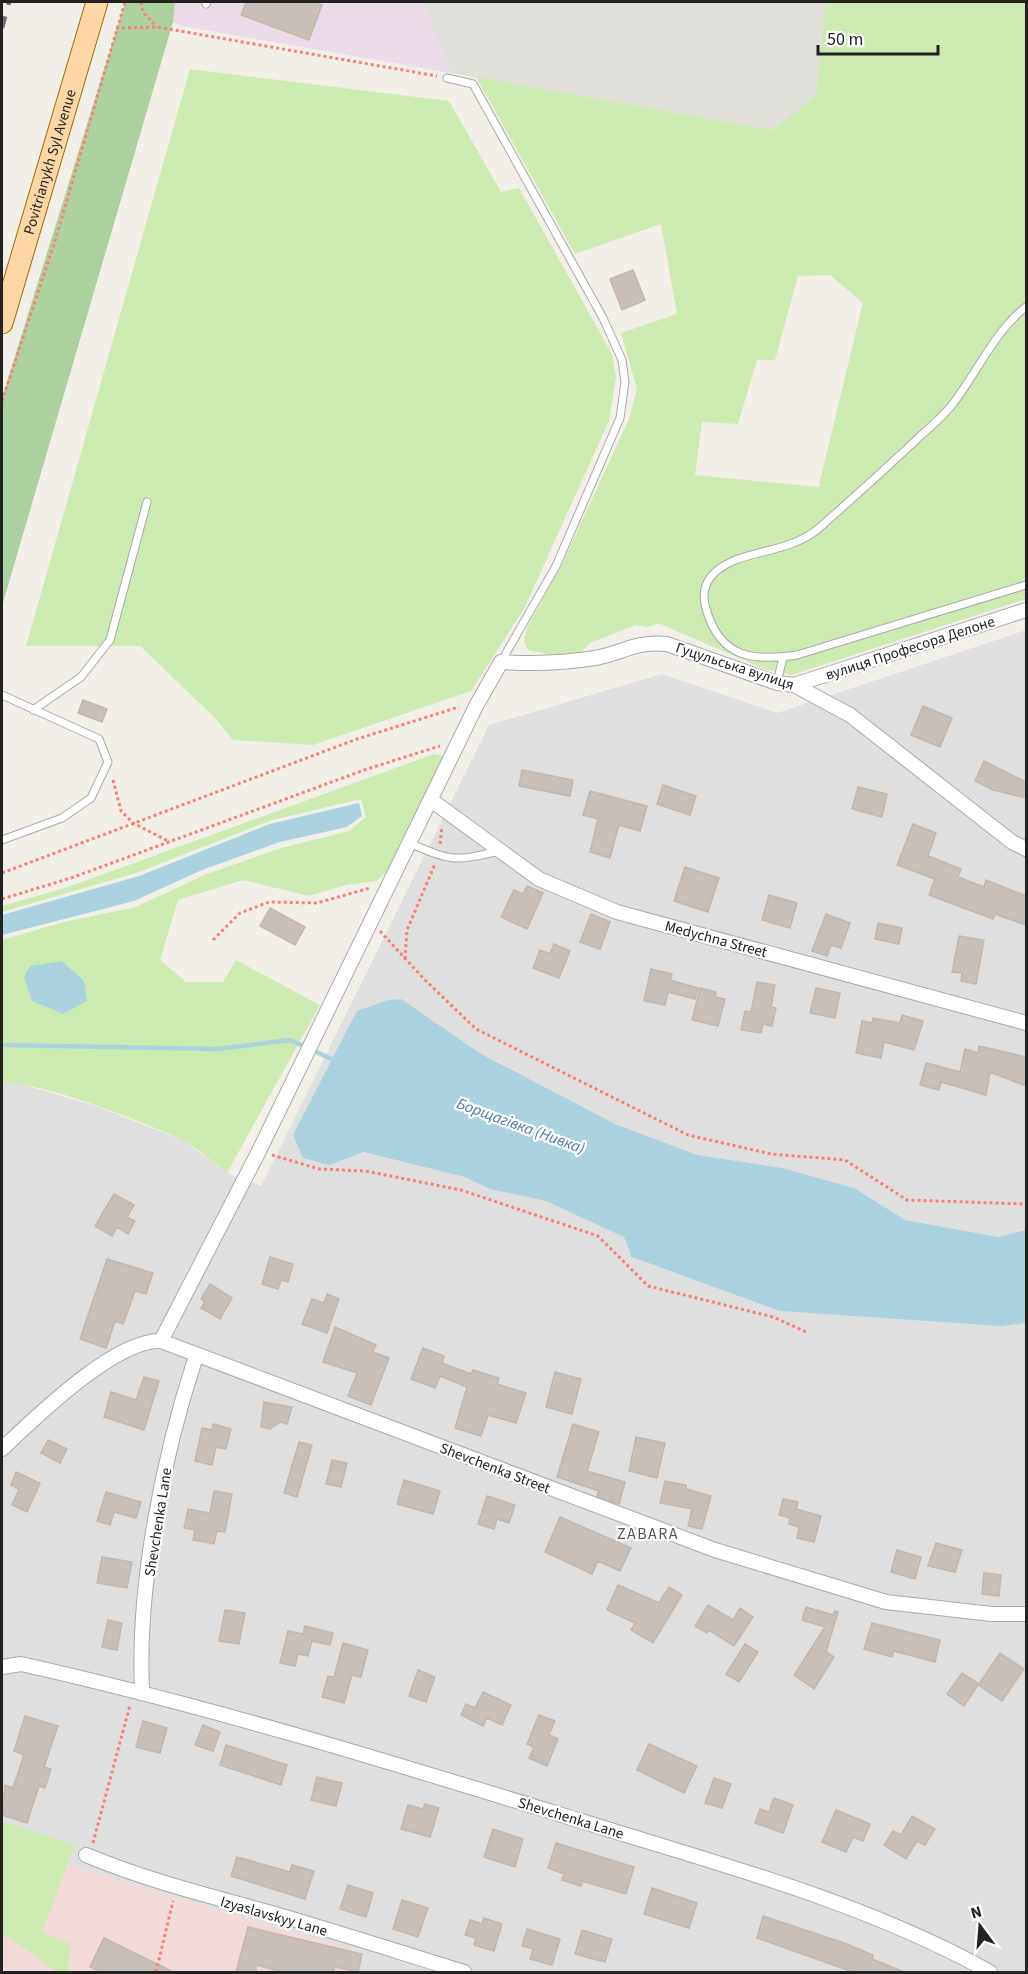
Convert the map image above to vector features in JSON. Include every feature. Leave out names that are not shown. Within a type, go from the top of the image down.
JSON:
[{"type":"main road","name":"Povitrianykh Syl Avenue","points":[[2,323],[97,2]]},
{"type":"street","name":"вулиця Професора Делоне","points":[[794,685],[1026,610]]},
{"type":"street","name":"Гуцульська вулиця","points":[[501,662],[531,664],[596,658],[634,644],[652,642],[667,644],[777,683],[794,685],[850,715],[1012,842],[1026,849]]},
{"type":"street","points":[[2,1449],[52,1402],[122,1352],[148,1341],[160,1341],[259,1151],[476,706],[501,662]]},
{"type":"street","name":"Medychna Street","points":[[431,800],[539,879],[617,912],[1026,1023]]},
{"type":"street","name":"Shevchenka Street","points":[[160,1341],[715,1550],[886,1602],[992,1614],[1026,1614]]},
{"type":"street","name":"Shevchenka Lane","points":[[138,1690],[147,1586],[157,1518],[182,1400],[196,1356]]},
{"type":"street","name":"Shevchenka Lane","points":[[2,1667],[21,1664],[138,1690],[330,1744],[817,1895],[871,1915],[990,1972]]},
{"type":"street","name":"Izyaslavskyy Lane","points":[[88,1856],[123,1871],[177,1888],[268,1912],[464,1972]]},
{"type":"lane","points":[[447,78],[473,84],[603,318],[622,360],[625,382],[620,418],[556,566],[501,662]]},
{"type":"lane","points":[[1026,307],[1004,331],[951,406],[814,533],[792,545],[728,561],[710,579],[702,598],[713,631],[735,651],[765,660],[797,656],[1026,585]]},
{"type":"lane","points":[[33,710],[81,677],[110,640],[147,502]]},
{"type":"lane","points":[[777,683],[783,657]]},
{"type":"lane","points":[[2,695],[99,739],[108,762],[91,798],[62,818],[2,840]]},
{"type":"lane","points":[[409,843],[439,856],[460,860],[500,850]]},
{"type":"path","points":[[2,401],[55,241],[125,2]]},
{"type":"path","points":[[141,2],[143,12],[157,27]]},
{"type":"path","points":[[116,28],[157,27],[447,78]]},
{"type":"path","points":[[2,873],[357,739],[432,714],[462,706],[476,706]]},
{"type":"path","points":[[2,900],[170,842],[367,769],[436,746],[456,748]]},
{"type":"path","points":[[108,762],[121,811],[133,823],[170,842]]},
{"type":"path","points":[[405,959],[407,930],[439,856],[443,809]]},
{"type":"path","points":[[213,940],[240,913],[269,902],[317,903],[390,883]]},
{"type":"path","points":[[371,920],[405,959],[476,1029],[688,1135],[771,1154],[845,1160],[907,1200],[1026,1204]]},
{"type":"path","points":[[259,1151],[319,1169],[365,1171],[462,1190],[598,1236],[648,1286],[773,1317],[806,1332]]},
{"type":"path","points":[[88,1856],[138,1690]]},
{"type":"path","points":[[156,1972],[177,1888]]},
{"type":"shaded area","points":[[175,2],[422,2],[451,73],[181,26],[173,22]]},
{"type":"shaded area","points":[[422,2],[1026,2],[1026,599],[791,675],[765,669],[658,623],[648,627],[636,625],[592,642],[814,505],[863,303],[816,96],[773,130],[451,73]]},
{"type":"shaded area","points":[[1026,630],[1026,1972],[358,1972],[362,1953],[2,1845],[2,1082],[17,1083],[96,1106],[184,1141],[227,1173],[261,1186],[489,725],[662,674],[777,713]]},
{"type":"shaded area","points":[[2,1845],[362,1953],[358,1972],[2,1972]]},
{"type":"green space","points":[[125,2],[175,2],[173,22],[2,606],[2,398]]},
{"type":"green space","points":[[826,2],[1026,2],[1026,599],[791,675],[765,669],[658,623],[648,627],[636,625],[592,642],[579,653],[551,655],[528,650],[524,642],[526,630],[562,564],[629,419],[637,389],[621,333],[677,314],[661,224],[575,254],[476,77],[773,130],[816,95]],"holes":[[[830,275],[863,303],[819,487],[695,475],[702,422],[738,424],[757,360],[775,360],[798,276]]]},
{"type":"green space","points":[[190,69],[449,101],[501,192],[519,188],[612,354],[616,377],[609,421],[524,609],[471,691],[313,745],[233,740],[214,717],[140,646],[26,646]]},
{"type":"green space","points":[[434,754],[446,757],[389,869],[377,881],[346,885],[309,896],[243,880],[178,900],[160,960],[186,982],[223,982],[236,960],[320,1005],[227,1173],[188,1143],[142,1123],[68,1096],[21,1084],[2,1082],[2,940],[64,922],[136,907],[204,875],[281,848],[349,831],[366,817],[361,799],[272,820],[139,872],[2,912],[2,906],[68,887]]},
{"type":"green space","points":[[2,1822],[75,1845],[42,1932],[70,1944],[68,1972],[57,1972],[2,1932]]},
{"type":"water","points":[[359,803],[362,816],[347,827],[280,842],[202,870],[134,901],[2,935],[2,915],[139,876],[270,824]]},
{"type":"water","points":[[62,961],[84,981],[87,1001],[63,1014],[32,1001],[24,977],[30,966]]},
{"type":"water","points":[[401,999],[481,1054],[615,1124],[697,1155],[782,1168],[854,1188],[905,1220],[998,1237],[1026,1230],[1026,1323],[1001,1326],[780,1311],[632,1257],[624,1237],[546,1201],[490,1189],[465,1177],[364,1152],[329,1165],[303,1158],[293,1135],[357,1011],[388,1000]]},
{"type":"building","points":[[246,2],[313,2],[322,5],[309,40],[241,15]]},
{"type":"building","points":[[633,270],[645,300],[622,310],[610,279]]},
{"type":"building","points":[[83,700],[107,709],[102,722],[78,713]]},
{"type":"building","points":[[923,706],[952,718],[940,747],[911,735]]},
{"type":"building","points":[[984,761],[1026,782],[1026,798],[993,790],[975,781]]},
{"type":"building","points":[[522,770],[573,780],[570,796],[519,786]]},
{"type":"building","points":[[663,785],[696,796],[690,815],[657,804]]},
{"type":"building","points":[[858,787],[887,794],[882,817],[852,809]]},
{"type":"building","points":[[590,791],[647,806],[640,831],[619,825],[610,858],[590,852],[598,819],[583,815]]},
{"type":"building","points":[[913,824],[936,833],[928,856],[961,869],[958,877],[984,887],[986,880],[1026,896],[1026,925],[995,914],[993,919],[929,895],[935,879],[897,865]]},
{"type":"building","points":[[685,867],[719,878],[708,912],[674,901]]},
{"type":"building","points":[[527,886],[543,893],[527,929],[501,917],[514,890],[523,894]]},
{"type":"building","points":[[769,895],[797,903],[790,928],[762,920]]},
{"type":"building","points":[[270,908],[305,927],[295,945],[260,926]]},
{"type":"building","points":[[591,914],[610,922],[600,949],[580,942]]},
{"type":"building","points":[[826,914],[850,923],[841,948],[831,945],[827,956],[812,951]]},
{"type":"building","points":[[878,923],[902,928],[899,944],[875,939]]},
{"type":"building","points":[[959,936],[984,940],[976,984],[961,981],[962,973],[952,972]]},
{"type":"building","points":[[554,944],[570,951],[559,978],[533,968],[540,950],[550,954]]},
{"type":"building","points":[[651,969],[672,974],[670,980],[698,988],[695,999],[668,992],[665,1005],[644,1001]]},
{"type":"building","points":[[757,982],[775,985],[771,1007],[776,1008],[772,1026],[763,1024],[761,1033],[741,1030],[745,1011],[751,1012]]},
{"type":"building","points":[[700,988],[716,992],[715,997],[725,999],[718,1026],[692,1020]]},
{"type":"building","points":[[816,988],[840,993],[835,1018],[810,1013]]},
{"type":"building","points":[[902,1015],[923,1021],[914,1050],[884,1042],[881,1058],[856,1053],[862,1021],[872,1023],[873,1018],[900,1023]]},
{"type":"building","points":[[979,1046],[1026,1057],[1026,1086],[990,1072],[986,1095],[941,1082],[939,1090],[920,1085],[926,1063],[960,1072],[965,1049],[978,1053]]},
{"type":"building","points":[[114,1194],[134,1205],[127,1217],[135,1221],[128,1234],[117,1227],[112,1236],[95,1226]]},
{"type":"building","points":[[270,1257],[293,1264],[288,1282],[281,1280],[278,1289],[262,1284]]},
{"type":"building","points":[[107,1259],[153,1273],[146,1294],[135,1291],[123,1324],[115,1321],[106,1348],[80,1339]]},
{"type":"building","points":[[210,1284],[232,1298],[220,1319],[201,1308],[205,1302],[201,1299]]},
{"type":"building","points":[[327,1294],[339,1299],[327,1333],[302,1324],[312,1299],[324,1303]]},
{"type":"building","points":[[335,1327],[376,1345],[373,1352],[389,1358],[371,1405],[348,1396],[357,1373],[323,1362]]},
{"type":"building","points":[[423,1348],[444,1356],[442,1363],[471,1374],[473,1370],[499,1378],[497,1384],[526,1393],[516,1423],[488,1415],[481,1436],[455,1428],[467,1387],[440,1376],[435,1388],[411,1379]]},
{"type":"building","points":[[555,1372],[581,1379],[572,1414],[546,1407]]},
{"type":"building","points":[[144,1377],[159,1381],[144,1430],[104,1417],[111,1392],[136,1400]]},
{"type":"building","points":[[264,1402],[292,1407],[287,1424],[280,1422],[270,1429],[261,1427]]},
{"type":"building","points":[[213,1424],[231,1429],[226,1449],[216,1447],[212,1465],[195,1461],[202,1428],[212,1430]]},
{"type":"building","points":[[573,1424],[599,1432],[587,1471],[625,1482],[619,1504],[597,1496],[599,1491],[557,1477]]},
{"type":"building","points":[[636,1437],[665,1443],[657,1478],[629,1471]]},
{"type":"building","points":[[48,1440],[67,1449],[60,1463],[41,1453]]},
{"type":"building","points":[[299,1442],[312,1445],[297,1497],[284,1493]]},
{"type":"building","points":[[332,1460],[347,1463],[341,1487],[326,1484]]},
{"type":"building","points":[[16,1472],[40,1483],[27,1512],[12,1505],[19,1489],[11,1485]]},
{"type":"building","points":[[404,1480],[440,1491],[433,1514],[397,1504]]},
{"type":"building","points":[[665,1481],[686,1485],[686,1489],[711,1496],[702,1529],[688,1526],[692,1509],[660,1503]]},
{"type":"building","points":[[214,1491],[232,1494],[225,1532],[217,1531],[214,1544],[193,1540],[195,1530],[184,1528],[188,1509],[210,1513]]},
{"type":"building","points":[[106,1492],[141,1502],[136,1518],[114,1512],[110,1525],[97,1521]]},
{"type":"building","points":[[487,1496],[515,1505],[509,1523],[497,1519],[494,1529],[478,1524]]},
{"type":"building","points":[[783,1499],[798,1502],[796,1509],[821,1516],[814,1542],[797,1538],[799,1527],[789,1524],[790,1518],[779,1515]]},
{"type":"building","points":[[560,1517],[631,1548],[620,1571],[598,1561],[592,1574],[545,1552]]},
{"type":"building","points":[[936,1543],[962,1550],[955,1572],[928,1566]]},
{"type":"building","points":[[897,1550],[921,1557],[915,1579],[891,1572]]},
{"type":"building","points":[[102,1557],[132,1562],[127,1588],[97,1583]]},
{"type":"building","points":[[984,1573],[1001,1575],[999,1596],[982,1594]]},
{"type":"building","points":[[618,1585],[659,1603],[669,1587],[682,1595],[653,1643],[631,1630],[635,1623],[607,1610]]},
{"type":"building","points":[[708,1605],[733,1620],[740,1608],[753,1617],[734,1646],[709,1630],[707,1633],[695,1626]]},
{"type":"building","points":[[806,1607],[833,1615],[835,1611],[838,1612],[826,1652],[834,1657],[814,1689],[794,1675],[825,1627],[802,1620]]},
{"type":"building","points":[[225,1610],[245,1613],[239,1644],[219,1641]]},
{"type":"building","points":[[108,1620],[122,1623],[117,1650],[102,1647]]},
{"type":"building","points":[[872,1623],[940,1640],[935,1662],[894,1651],[892,1657],[864,1649]]},
{"type":"building","points":[[305,1626],[333,1633],[330,1645],[312,1641],[308,1656],[298,1654],[295,1666],[280,1663],[288,1631],[303,1634]]},
{"type":"building","points":[[343,1643],[368,1650],[361,1677],[352,1675],[344,1703],[322,1697],[328,1676],[334,1677]]},
{"type":"building","points":[[745,1644],[758,1652],[739,1682],[726,1674]]},
{"type":"building","points":[[1000,1653],[1024,1669],[1002,1701],[978,1685],[964,1706],[947,1694],[962,1673],[979,1684]]},
{"type":"building","points":[[418,1670],[435,1677],[426,1702],[409,1696]]},
{"type":"building","points":[[483,1692],[511,1705],[502,1725],[487,1718],[483,1726],[461,1715],[466,1704],[475,1708]]},
{"type":"building","points":[[539,1715],[555,1721],[549,1735],[558,1739],[547,1766],[529,1758],[534,1747],[527,1744]]},
{"type":"building","points":[[25,1716],[58,1726],[44,1767],[51,1769],[45,1788],[39,1786],[27,1823],[2,1815],[5,1785],[13,1788],[24,1755],[14,1751]]},
{"type":"building","points":[[143,1721],[167,1728],[160,1753],[136,1747]]},
{"type":"building","points":[[203,1725],[220,1732],[213,1751],[195,1745]]},
{"type":"building","points":[[649,1744],[697,1766],[684,1793],[637,1770]]},
{"type":"building","points":[[226,1745],[287,1765],[281,1785],[220,1765]]},
{"type":"building","points":[[317,1777],[342,1783],[336,1806],[311,1800]]},
{"type":"building","points":[[714,1778],[731,1784],[722,1808],[705,1803]]},
{"type":"building","points":[[774,1798],[793,1805],[783,1833],[755,1823],[760,1809],[769,1812]]},
{"type":"building","points":[[425,1804],[439,1808],[430,1837],[401,1829],[408,1805],[423,1809]]},
{"type":"building","points":[[836,1810],[870,1824],[863,1841],[853,1837],[846,1852],[822,1842]]},
{"type":"building","points":[[912,1816],[935,1829],[925,1845],[917,1841],[906,1859],[884,1845],[893,1831],[901,1835]]},
{"type":"building","points":[[493,1829],[523,1839],[515,1867],[484,1857]]},
{"type":"building","points":[[556,1843],[634,1867],[626,1894],[582,1881],[581,1886],[562,1880],[564,1874],[548,1868]]},
{"type":"building","points":[[237,1857],[290,1872],[292,1865],[314,1871],[305,1899],[231,1876]]},
{"type":"building","points":[[348,1885],[373,1893],[366,1917],[340,1909]]},
{"type":"building","points":[[652,1888],[697,1903],[689,1928],[644,1914]]},
{"type":"building","points":[[402,1900],[428,1908],[418,1937],[393,1929]]},
{"type":"building","points":[[763,1916],[844,1943],[873,1955],[872,1959],[904,1972],[853,1972],[757,1938]]},
{"type":"building","points":[[484,1918],[502,1924],[494,1951],[474,1945],[476,1938],[465,1935],[470,1920],[482,1924]]},
{"type":"building","points":[[248,1927],[362,1954],[358,1972],[335,1967],[333,1972],[282,1972],[256,1965],[256,1972],[236,1972]]},
{"type":"building","points":[[527,1929],[560,1939],[552,1965],[530,1959],[533,1949],[522,1946]]},
{"type":"building","points":[[582,1930],[612,1939],[605,1962],[575,1954]]},
{"type":"building","points":[[104,1938],[173,1972],[101,1972],[90,1967]]},
{"type":"waterway","name":"Борщагівка (Нивка)","points":[[2,1045],[218,1049],[290,1040],[336,1061]]},
{"type":"railway","points":[[2,28],[9,2]]},
{"type":"district","name":"ZABARA","points":[[648,1533]]}]
